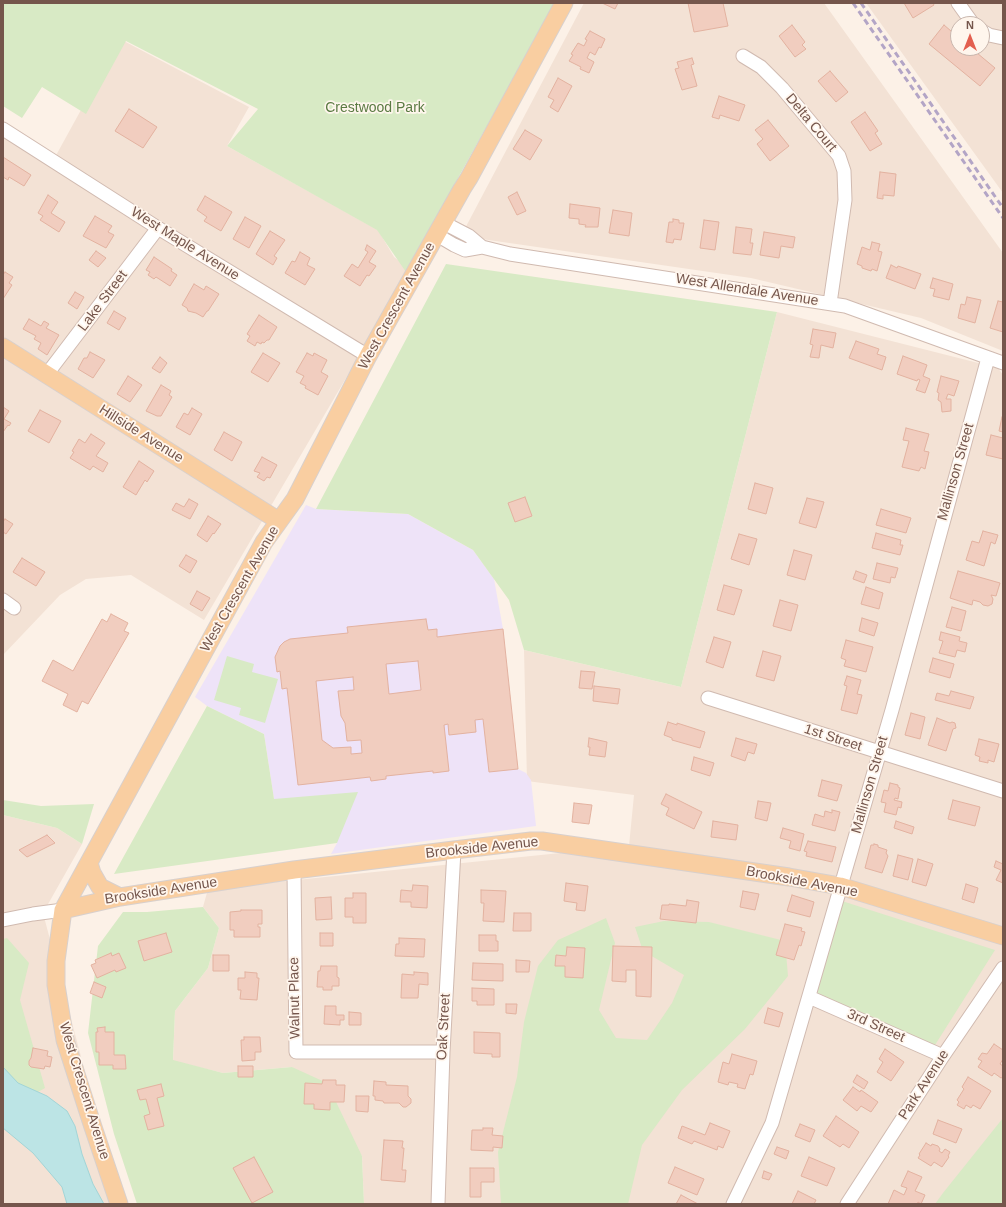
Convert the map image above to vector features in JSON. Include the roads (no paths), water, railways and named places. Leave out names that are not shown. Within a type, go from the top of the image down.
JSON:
[{"type":"main road","name":"West Crescent Avenue","points":[[119,1204],[65,1040],[56,985],[56,961],[63,910],[264,542],[295,499],[368,356],[440,229],[564,3]]},
{"type":"main road","name":"Hillside Avenue","points":[[3,347],[279,521]]},
{"type":"main road","name":"Brookside Avenue","points":[[63,910],[120,897],[294,870],[454,850],[542,841],[789,877],[840,886],[1003,936]]},
{"type":"main road","points":[[89,863],[92,873],[100,887],[120,897]]},
{"type":"street","points":[[958,3],[968,16]]},
{"type":"street","points":[[990,34],[1003,38]]},
{"type":"street","name":"Delta Court","points":[[742,56],[761,67],[782,88],[839,156],[844,171],[845,200],[830,303]]},
{"type":"street","name":"West Maple Avenue","points":[[3,129],[158,228],[368,356]]},
{"type":"street","name":"Lake Street","points":[[47,374],[158,228]]},
{"type":"street","name":"West Allendale Avenue","points":[[440,229],[454,245],[465,250],[482,247],[510,254],[830,303],[857,309],[1003,363]]},
{"type":"street","name":"Mallinson Street","points":[[733,1204],[772,1123],[879,753],[988,358]]},
{"type":"street","points":[[3,600],[14,608]]},
{"type":"street","name":"1st Street","points":[[708,698],[1003,792]]},
{"type":"street","name":"Oak Street","points":[[438,1204],[443,1052],[454,850]]},
{"type":"street","name":"Walnut Place","points":[[294,870],[296,1052],[443,1052]]},
{"type":"street","name":"Brookside Avenue","points":[[3,920],[63,910]]},
{"type":"street","name":"Park Avenue","points":[[847,1204],[943,1056],[1003,968]]},
{"type":"street","name":"3rd Street","points":[[809,997],[943,1056]]},
{"type":"water","points":[[3,1067],[18,1083],[47,1096],[67,1111],[75,1126],[82,1154],[93,1184],[104,1204],[67,1204],[62,1187],[33,1153],[3,1128]]},
{"type":"railway","points":[[853,3],[1003,218]]},
{"type":"railway","points":[[861,3],[1003,208]]},
{"type":"park label","name":"Crestwood Park","points":[[375,108]]}]
